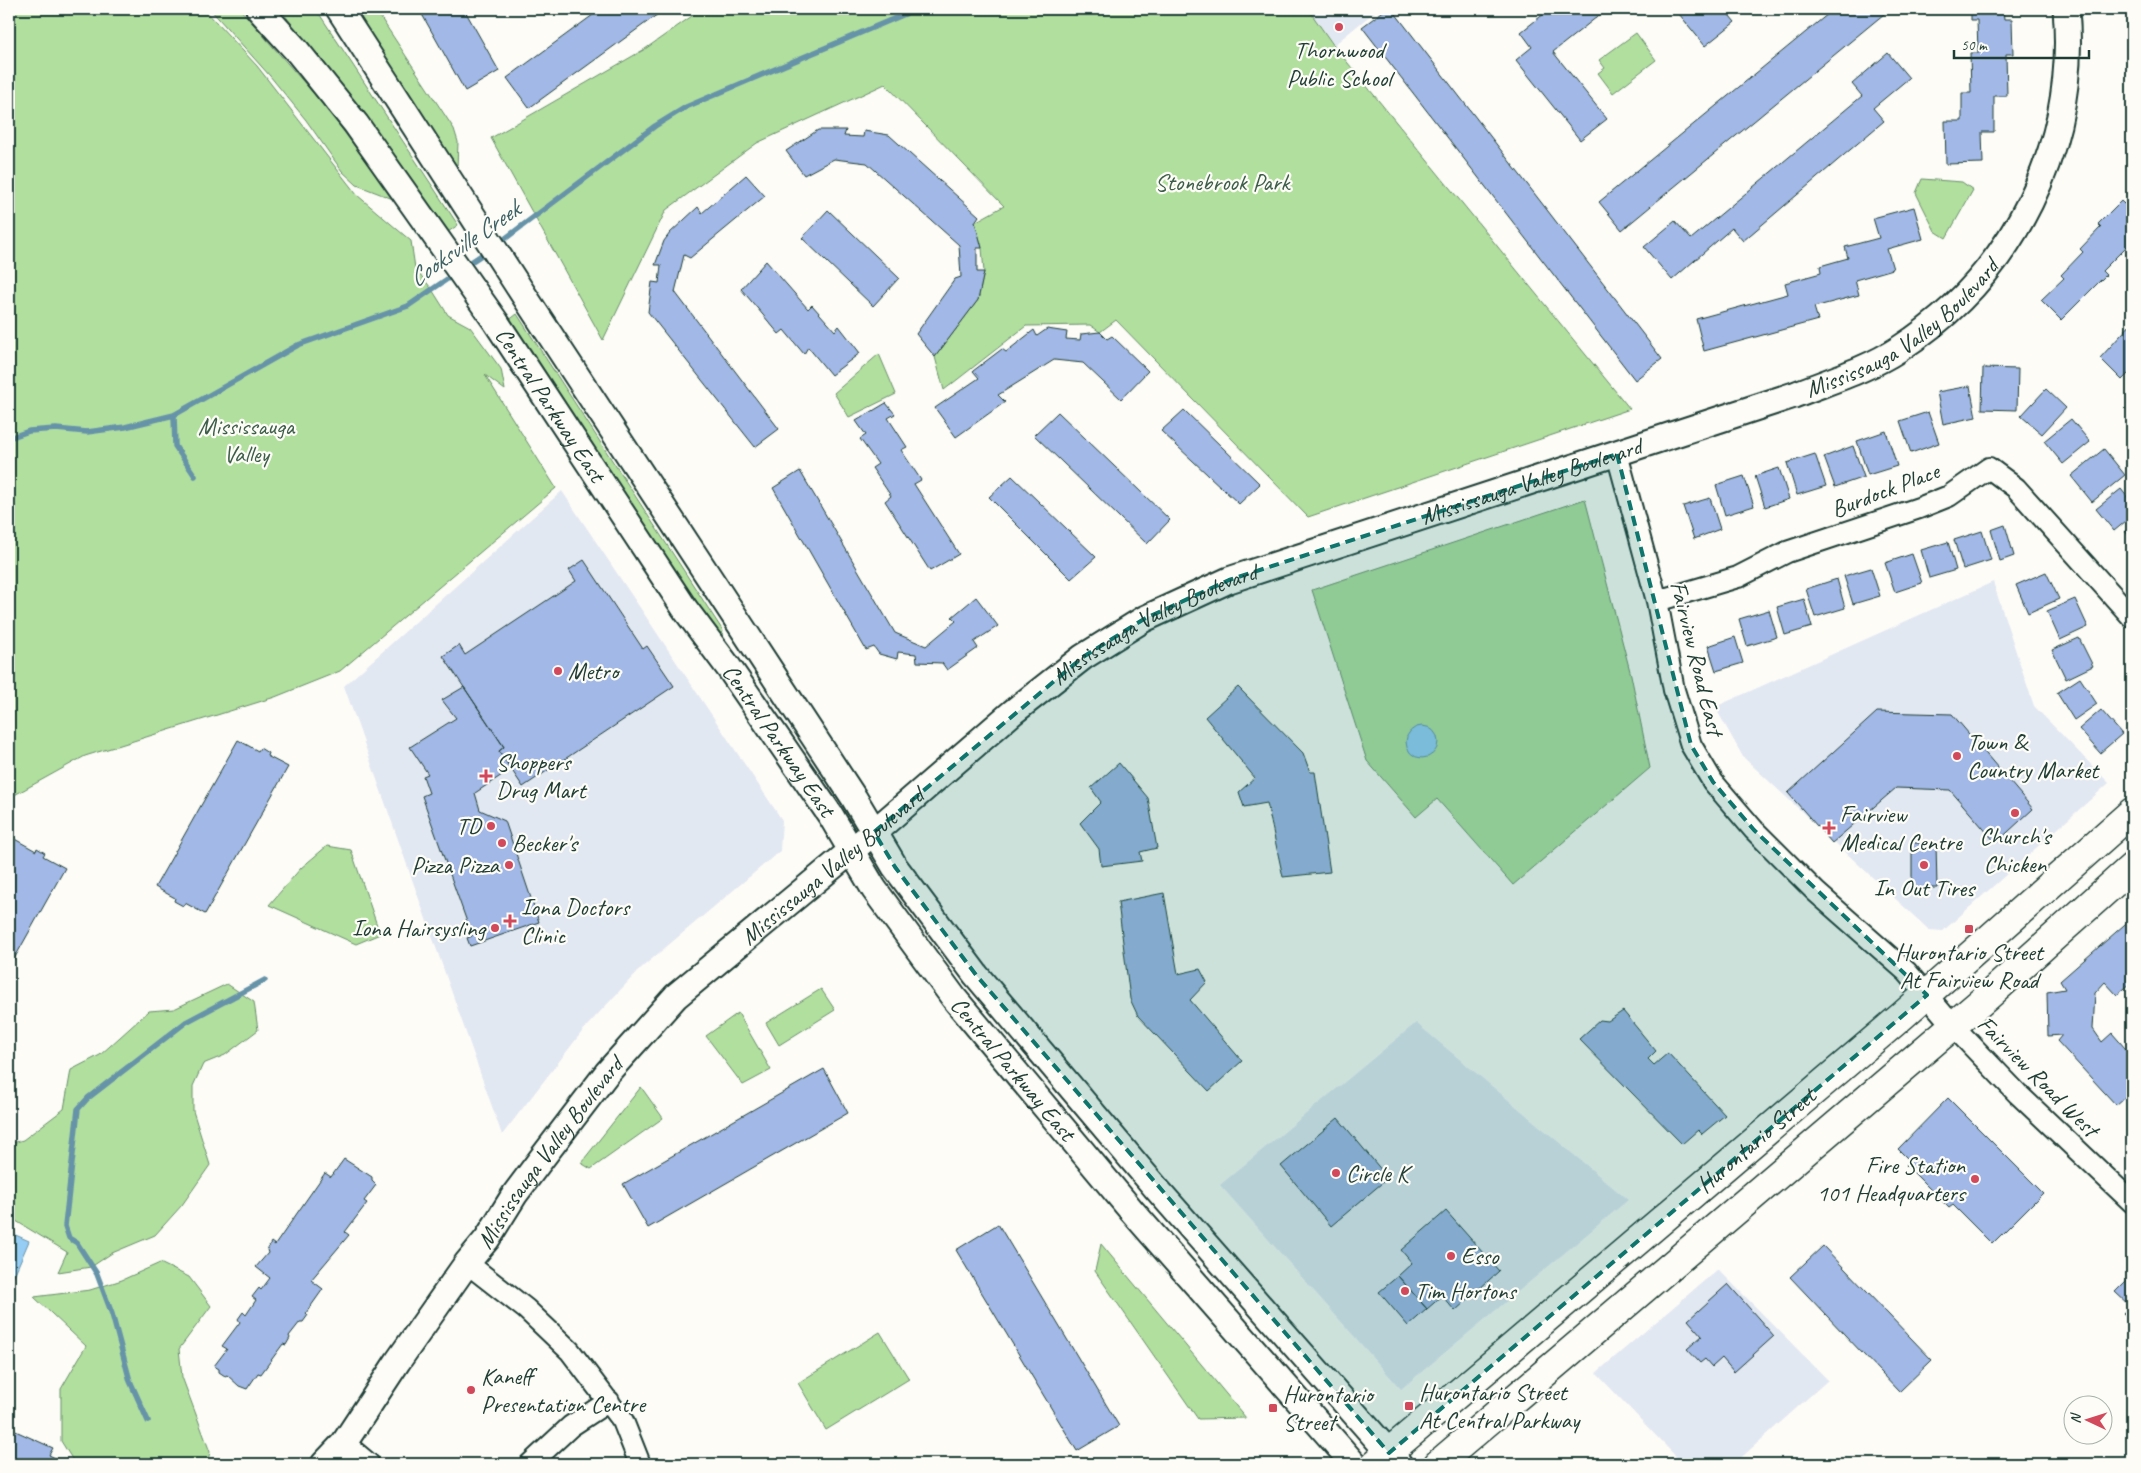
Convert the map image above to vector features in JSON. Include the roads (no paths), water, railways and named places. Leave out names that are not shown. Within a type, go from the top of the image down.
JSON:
[{"type":"main road","name":"Hurontario Street","points":[[1388,1460],[1926,995],[2132,812]]},
{"type":"main road","name":"Hurontario Street","points":[[1438,1464],[1953,1026],[2132,868]]},
{"type":"street","name":"Central Parkway East","points":[[259,9],[298,52],[356,124],[496,322],[685,609],[758,709],[831,816],[874,889],[954,998],[1132,1211],[1354,1464]]},
{"type":"street","points":[[268,9],[298,52]]},
{"type":"street","name":"Central Parkway East","points":[[339,9],[470,213],[848,790],[895,867],[976,975],[1388,1460]]},
{"type":"street","name":"Mississauga Valley Boulevard","points":[[324,1464],[344,1443],[398,1360],[467,1263],[487,1240],[515,1194],[607,1073],[643,1031],[676,996],[874,832],[1014,712],[1083,657],[1144,619],[1229,580],[1794,395],[1866,367],[1898,350],[1930,327],[1967,293],[1994,262],[2020,222],[2042,178],[2060,118],[2069,39],[2066,9]]},
{"type":"street","name":"Fairview Road East","points":[[1617,454],[1656,600],[1674,690],[1692,745],[1713,782],[1754,830],[1816,892],[1907,972],[1953,1026]]},
{"type":"street","name":"Burdock Place","points":[[1656,600],[1738,577],[1786,552],[1949,496],[1989,468],[2016,488],[2132,616]]},
{"type":"street","name":"Fairview Road West","points":[[1953,1026],[2025,1100],[2132,1202]]},
{"type":"street","points":[[467,1263],[526,1309],[570,1351],[609,1400],[623,1421],[640,1464]]},
{"type":"street","points":[[1222,1313],[1247,1292]]},
{"type":"street","points":[[530,1464],[571,1426],[609,1400]]},
{"type":"street","points":[[344,1443],[369,1464]]},
{"type":"water","points":[[1422,726],[1428,727],[1433,731],[1437,736],[1437,748],[1433,753],[1428,757],[1422,758],[1416,757],[1411,753],[1407,748],[1406,742],[1407,736],[1411,731],[1416,727]]},
{"type":"water","points":[[9,1232],[29,1241],[9,1287]]},
{"type":"waterway","name":"Cooksville Creek","points":[[498,244],[655,126],[686,107],[913,9]]},
{"type":"waterway","name":"Cooksville Creek","points":[[465,266],[489,250]]},
{"type":"waterway","name":"Cooksville Creek","points":[[9,438],[29,431],[56,429],[87,432],[125,427],[174,415],[298,345],[408,306],[456,273]]},
{"type":"waterway","points":[[174,415],[175,446],[195,476]]},
{"type":"waterway","points":[[148,1421],[130,1381],[112,1314],[97,1274],[77,1243],[69,1238],[65,1226],[78,1109],[88,1098],[186,1022],[265,980]]},
{"type":"place","name":"Thornwood Public School","points":[[1339,27]]},
{"type":"place","name":"Metro","points":[[558,671]]},
{"type":"place","name":"Town & Country Market","points":[[1957,756]]},
{"type":"place","name":"Shoppers Drug Mart","points":[[486,776]]},
{"type":"place","name":"Church's Chicken","points":[[2015,813]]},
{"type":"place","name":"TD","points":[[491,826]]},
{"type":"place","name":"Fairview Medical Centre","points":[[1829,828]]},
{"type":"place","name":"Becker's","points":[[502,843]]},
{"type":"place","name":"Pizza Pizza","points":[[509,865]]},
{"type":"place","name":"In Out Tires","points":[[1924,865]]},
{"type":"place","name":"Iona Doctors Clinic","points":[[510,921]]},
{"type":"place","name":"Iona Hairsysling","points":[[495,928]]},
{"type":"place","name":"Hurontario Street At Fairview Road","points":[[1969,929]]},
{"type":"place","name":"Circle K","points":[[1336,1173]]},
{"type":"place","name":"Fire Station 101 Headquarters","points":[[1975,1179]]},
{"type":"place","name":"Esso","points":[[1451,1256]]},
{"type":"place","name":"Tim Hortons","points":[[1405,1291]]},
{"type":"place","name":"Kaneff Presentation Centre","points":[[471,1390]]},
{"type":"place","name":"Hurontario Street At Central Parkway","points":[[1409,1406]]},
{"type":"place","name":"Hurontario Street","points":[[1273,1408]]},
{"type":"park label","name":"Stonebrook Park","points":[[1222,182]]},
{"type":"park label","name":"Mississauga Valley","points":[[246,440]]}]
